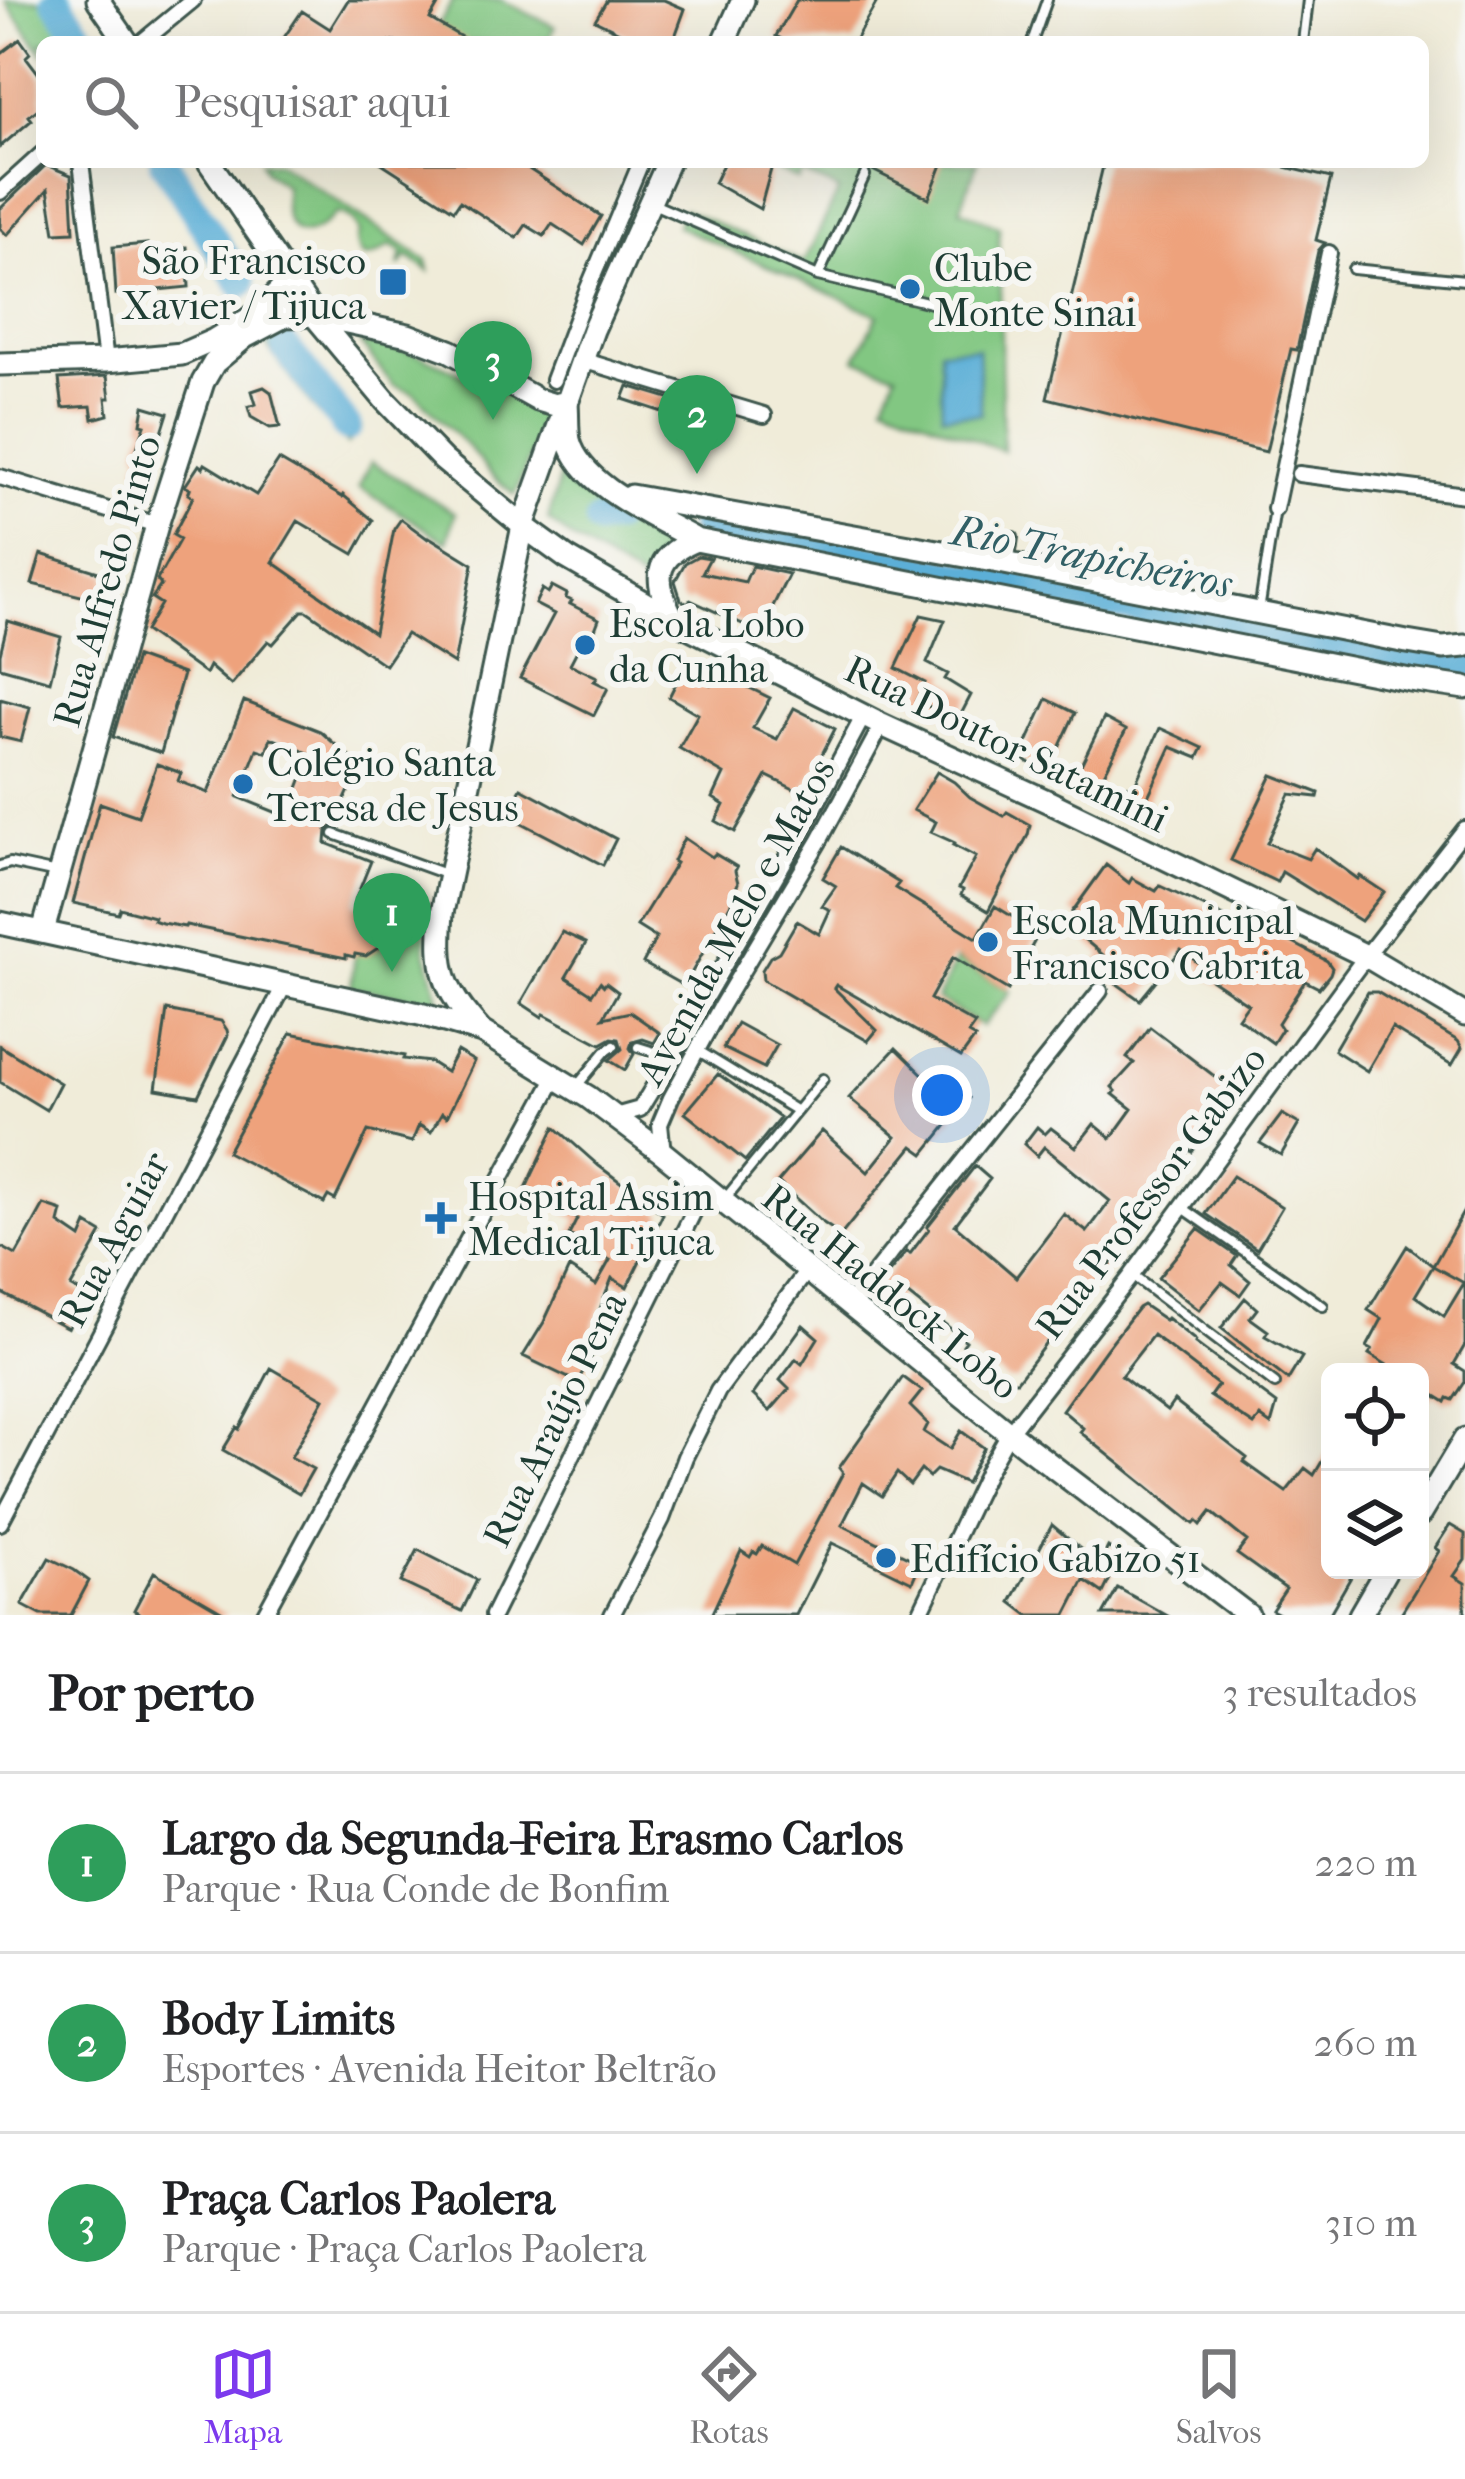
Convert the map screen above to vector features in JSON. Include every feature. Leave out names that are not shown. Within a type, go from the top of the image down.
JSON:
[{"type":"main road","points":[[98,0],[124,36]]},
{"type":"main road","points":[[727,36],[743,0]]},
{"type":"main road","name":"Rua Doutor Satamini","points":[[213,168],[314,315],[385,400],[443,460],[567,558],[674,620],[873,720],[1366,956],[1465,1015]]},
{"type":"main road","points":[[482,1033],[447,985],[439,954],[442,913],[523,526],[604,303],[665,168]]},
{"type":"main road","points":[[0,364],[182,354],[257,314],[282,289],[284,273]]},
{"type":"main road","points":[[314,315],[408,335],[450,351],[538,400],[555,405],[567,402]]},
{"type":"main road","name":"Rua Alfredo Pinto","points":[[43,932],[157,525],[203,382],[214,363],[245,338],[285,316],[314,315]]},
{"type":"main road","points":[[182,354],[200,369],[203,382]]},
{"type":"main road","points":[[567,402],[569,440],[592,477],[696,540],[1465,688]]},
{"type":"main road","points":[[613,492],[1407,643],[1465,646]]},
{"type":"main road","points":[[674,620],[660,594],[659,579],[670,555],[696,540]]},
{"type":"main road","points":[[4,930],[43,932],[424,1015],[482,1033]]},
{"type":"main road","name":"Rua Haddock Lobo","points":[[482,1033],[615,1116],[1009,1433],[1248,1615]]},
{"type":"main road","points":[[1429,1499],[1465,1439]]},
{"type":"main road","points":[[1360,1615],[1381,1579]]},
{"type":"street","points":[[149,36],[193,0]]},
{"type":"street","points":[[0,192],[36,159]]},
{"type":"street","points":[[82,168],[106,361]]},
{"type":"street","points":[[554,380],[638,168]]},
{"type":"street","points":[[1275,509],[1329,253]]},
{"type":"street","points":[[582,360],[764,415]]},
{"type":"street","points":[[1299,474],[1465,495]]},
{"type":"street","points":[[0,477],[157,525]]},
{"type":"street","name":"Avenida Melo e Matos","points":[[615,1116],[640,1108],[802,831],[873,720]]},
{"type":"street","name":"Avenida Melo e Matos","points":[[663,1153],[660,1124],[721,1006],[820,841],[873,720]]},
{"type":"street","name":"Rua Professor Gabizo","points":[[919,1615],[1009,1433],[1465,829]]},
{"type":"street","name":"Rua Aguiar","points":[[0,1523],[284,986]]},
{"type":"street","points":[[849,1305],[1100,991]]},
{"type":"street","points":[[264,1615],[566,1082]]},
{"type":"street","name":"Rua Araújo Pena","points":[[494,1615],[715,1194]]},
{"type":"street","points":[[612,1615],[662,1519],[718,1391],[807,1271]]},
{"type":"lane","points":[[1034,36],[1048,0]]},
{"type":"lane","points":[[1304,36],[1308,0]]},
{"type":"lane","points":[[818,276],[865,175]]},
{"type":"lane","points":[[650,203],[818,276],[960,310]]},
{"type":"lane","points":[[1353,269],[1465,280]]},
{"type":"lane","points":[[1258,613],[1275,509]]},
{"type":"lane","points":[[1004,563],[1007,536]]},
{"type":"lane","points":[[802,831],[820,841]]},
{"type":"lane","points":[[334,834],[450,875]]},
{"type":"lane","points":[[0,866],[10,863],[59,874]]},
{"type":"lane","points":[[756,911],[773,920]]},
{"type":"lane","points":[[706,997],[721,1006]]},
{"type":"lane","points":[[566,1082],[614,1046]]},
{"type":"lane","points":[[638,1047],[670,1057]]},
{"type":"lane","points":[[697,1049],[797,1112]]},
{"type":"lane","points":[[715,1194],[824,1079]]},
{"type":"lane","points":[[1182,1207],[1323,1306]]},
{"type":"lane","points":[[1132,1275],[1275,1384]]},
{"type":"green space","points":[[5,0],[47,0],[70,36],[36,36],[36,44]]},
{"type":"green space","points":[[453,0],[501,0],[555,27],[550,36],[432,36]]},
{"type":"green space","points":[[287,168],[427,261],[429,271],[407,256],[399,267],[402,253],[391,245],[363,256],[355,225],[337,213],[312,232],[298,232],[286,214],[285,186],[265,171]]},
{"type":"green space","name":"Clube Monte Sinai","points":[[975,168],[960,209],[999,227],[1003,451],[884,402],[896,373],[856,359],[878,315],[677,226],[684,209],[804,263],[839,190],[802,173],[798,180],[776,170]]},
{"type":"green space","points":[[271,338],[284,338],[295,348],[361,428],[347,444],[266,345]]},
{"type":"green space","points":[[360,343],[428,359],[491,391],[502,390],[545,417],[515,495],[414,393],[393,385]]},
{"type":"green space","points":[[371,462],[455,513],[447,542],[359,487]]},
{"type":"green space","points":[[565,467],[601,499],[674,543],[655,590],[548,520]]},
{"type":"green space","points":[[390,927],[426,927],[425,947],[437,1002],[351,987],[355,954],[378,948],[378,940],[385,940]]},
{"type":"green space","points":[[956,960],[1011,992],[982,1026],[937,999]]},
{"type":"water","points":[[978,348],[981,414],[942,415],[940,349]]},
{"type":"building","points":[[348,0],[441,0],[430,19],[460,36],[285,36],[302,11],[330,29]]},
{"type":"building","points":[[607,0],[664,0],[685,9],[675,36],[628,36],[595,20]]},
{"type":"building","points":[[797,0],[878,0],[857,36],[776,36]]},
{"type":"building","points":[[20,39],[30,53],[26,57],[36,70],[36,111],[29,116],[32,120],[0,147],[0,54]]},
{"type":"building","points":[[43,168],[71,175],[74,232],[55,233],[48,189],[7,235],[0,228],[0,209]]},
{"type":"building","points":[[389,168],[527,168],[601,216],[584,245],[552,224],[544,236],[526,225],[517,238],[460,201],[454,210]]},
{"type":"building","points":[[721,168],[771,168],[760,209],[714,183]]},
{"type":"building","points":[[868,168],[941,168],[929,198]]},
{"type":"building","points":[[1103,168],[1290,168],[1331,178],[1316,240],[1325,243],[1318,251],[1297,350],[1291,349],[1266,452],[1047,398]]},
{"type":"building","points":[[147,244],[147,249],[187,247],[189,287],[116,294],[113,247]]},
{"type":"building","points":[[107,376],[108,415],[93,419],[91,406],[63,408],[59,379]]},
{"type":"building","points":[[628,386],[695,406],[690,421],[623,399]]},
{"type":"building","points":[[264,387],[271,392],[280,427],[270,428],[251,417],[248,407],[256,404],[252,391]]},
{"type":"building","points":[[144,406],[168,413],[149,473],[135,468],[145,425],[141,424]]},
{"type":"building","points":[[279,460],[343,495],[373,520],[354,554],[298,521],[273,562],[374,633],[394,529],[401,519],[473,564],[454,664],[406,634],[385,665],[302,611],[273,644],[268,641],[231,685],[209,666],[205,674],[145,631],[161,604],[152,598],[180,539],[173,535],[193,497],[185,486],[199,465],[203,468],[205,464],[256,495]]},
{"type":"building","points":[[41,554],[108,575],[101,601],[32,584]]},
{"type":"building","points":[[698,556],[710,558],[702,573],[745,582],[752,566],[789,574],[760,632],[681,600],[675,581],[685,563]]},
{"type":"building","points":[[552,586],[567,594],[570,604],[599,619],[591,640],[584,637],[570,664],[608,688],[594,715],[520,678],[554,614],[535,604],[542,589],[548,593]]},
{"type":"building","points":[[921,615],[945,620],[927,663],[971,695],[958,720],[916,701],[925,683],[896,668]]},
{"type":"building","points":[[8,621],[61,637],[50,681],[0,667]]},
{"type":"building","points":[[136,657],[183,674],[161,753],[113,737]]},
{"type":"building","points":[[682,671],[712,685],[719,673],[770,698],[753,728],[777,739],[794,708],[835,729],[802,793],[767,776],[735,832],[716,821],[724,805],[713,798],[724,774],[679,748],[698,714],[669,697]]},
{"type":"building","points":[[0,699],[30,707],[21,742],[0,737]]},
{"type":"building","points":[[1047,699],[1075,713],[1048,772],[1020,758]]},
{"type":"building","points":[[244,701],[320,731],[360,766],[327,830],[326,843],[371,861],[354,903],[415,924],[390,927],[385,941],[378,940],[378,948],[366,956],[346,958],[162,923],[120,908],[118,913],[73,903],[100,803],[138,816],[157,764],[181,773],[178,781],[208,793]],"holes":[[[271,738],[311,754],[287,817],[238,797],[257,749],[266,752]]]},
{"type":"building","points":[[1104,718],[1126,730],[1094,794],[1071,785]]},
{"type":"building","points":[[1160,728],[1203,748],[1198,758],[1171,747],[1139,816],[1119,806],[1128,786],[1133,789]]},
{"type":"building","points":[[937,772],[970,797],[1030,825],[988,911],[961,895],[959,888],[976,857],[931,832],[936,822],[913,810]]},
{"type":"building","points":[[1272,775],[1319,793],[1318,797],[1290,794],[1267,843],[1308,859],[1315,848],[1384,892],[1361,921],[1282,872],[1277,882],[1231,860]]},
{"type":"building","points":[[521,788],[616,839],[603,865],[507,815]]},
{"type":"building","points":[[684,838],[737,867],[738,883],[684,986],[643,963],[656,938],[637,926],[676,863]]},
{"type":"building","points":[[841,847],[899,883],[895,888],[977,938],[995,906],[1039,933],[1008,990],[953,957],[930,999],[975,1024],[968,1034],[975,1038],[961,1057],[836,985],[877,1030],[868,1041],[763,980],[762,970],[797,921],[819,934],[830,910],[822,906],[836,886],[823,878]]},
{"type":"building","points":[[1106,865],[1129,883],[1132,878],[1156,891],[1160,886],[1239,923],[1244,917],[1327,961],[1330,974],[1319,988],[1305,981],[1278,1023],[1282,1029],[1273,1043],[1238,1018],[1248,1004],[1200,972],[1204,967],[1181,950],[1140,1000],[1093,967],[1103,955],[1084,939],[1094,928],[1072,912]]},
{"type":"building","points":[[562,932],[586,943],[566,977],[592,994],[600,982],[618,992],[603,1018],[630,1012],[660,1033],[654,1043],[632,1042],[634,1054],[625,1070],[609,1060],[622,1049],[619,1039],[601,1044],[521,1003]]},
{"type":"building","points":[[1368,992],[1377,992],[1458,1041],[1462,1048],[1452,1065],[1392,1028],[1367,1071],[1334,1050]]},
{"type":"building","points":[[167,1010],[221,1021],[227,1030],[198,1096],[156,1089]]},
{"type":"building","points":[[737,1023],[777,1045],[764,1068],[723,1048]]},
{"type":"building","points":[[1150,1027],[1230,1088],[1206,1119],[1211,1127],[1147,1203],[1151,1206],[1137,1224],[1132,1220],[1109,1250],[1117,1256],[1017,1381],[1008,1381],[902,1290],[890,1304],[874,1291],[907,1251],[910,1254],[975,1166],[990,1179],[955,1225],[1016,1277],[1064,1214],[1087,1232],[1110,1201],[1044,1147],[1037,1156],[1024,1144],[1037,1127],[1045,1134],[1051,1128],[1076,1147],[1094,1124],[1111,1138],[1132,1109],[1113,1094],[1112,1087],[1134,1063],[1127,1058]]},
{"type":"building","points":[[291,1033],[430,1062],[446,1072],[457,1051],[474,1061],[447,1117],[442,1113],[431,1132],[419,1125],[412,1142],[368,1131],[335,1200],[328,1196],[324,1203],[227,1152]]},
{"type":"building","points":[[0,1046],[60,1083],[46,1110],[0,1082]]},
{"type":"building","points":[[896,1048],[936,1087],[944,1078],[969,1098],[924,1154],[913,1146],[841,1235],[778,1182],[822,1131],[868,1172],[896,1137],[849,1098]]},
{"type":"building","points":[[718,1074],[780,1118],[745,1161],[685,1113]]},
{"type":"building","points":[[1282,1114],[1299,1124],[1281,1155],[1260,1143]]},
{"type":"building","points":[[555,1127],[663,1214],[627,1287],[612,1278],[586,1345],[595,1351],[577,1382],[523,1356],[569,1268],[596,1285],[610,1260],[569,1235],[577,1219],[525,1190]]},
{"type":"building","points":[[1233,1176],[1282,1207],[1257,1249],[1206,1214]]},
{"type":"building","points":[[44,1205],[62,1211],[59,1223],[81,1238],[87,1224],[102,1233],[71,1287],[84,1294],[68,1328],[0,1292],[0,1246],[16,1255]]},
{"type":"building","points":[[1465,1209],[1465,1345],[1454,1364],[1465,1371],[1465,1382],[1453,1400],[1446,1402],[1433,1394],[1429,1401],[1429,1363],[1384,1363],[1369,1354],[1372,1350],[1367,1347],[1382,1319],[1368,1310],[1407,1246],[1433,1266]],"holes":[[[1433,1266],[1464,1283],[1444,1316],[1415,1296]]]},
{"type":"building","points":[[1198,1229],[1237,1256],[1231,1265],[1250,1281],[1240,1295],[1222,1282],[1199,1310],[1158,1278]]},
{"type":"building","points":[[1245,1298],[1257,1309],[1250,1318],[1268,1331],[1265,1336],[1302,1357],[1288,1380],[1221,1328]]},
{"type":"building","points":[[1143,1305],[1167,1318],[1277,1404],[1271,1425],[1260,1417],[1254,1425],[1210,1396],[1218,1385],[1153,1335],[1121,1376],[1167,1411],[1174,1401],[1286,1492],[1305,1468],[1314,1475],[1321,1463],[1321,1579],[1350,1579],[1329,1615],[1281,1615],[1272,1610],[1286,1589],[1237,1554],[1247,1541],[1211,1512],[1201,1525],[1194,1524],[1080,1432],[1083,1428],[1062,1410]]},
{"type":"building","points":[[803,1325],[818,1338],[802,1364],[796,1359],[780,1380],[789,1389],[770,1411],[753,1395]]},
{"type":"building","points":[[271,1368],[324,1399],[291,1457],[313,1469],[299,1494],[223,1450]]},
{"type":"building","points":[[903,1377],[922,1391],[910,1406],[928,1424],[924,1432],[950,1449],[961,1431],[984,1448],[966,1483],[936,1470],[929,1477],[921,1470],[910,1485],[897,1473],[882,1496],[863,1483],[842,1525],[920,1563],[912,1582],[832,1543],[796,1615],[711,1615],[741,1551],[750,1557],[762,1546],[794,1565],[843,1473],[839,1468]]},
{"type":"building","points":[[1052,1525],[1099,1565],[1108,1547],[1121,1556],[1103,1593],[1084,1580],[1066,1615],[1028,1615],[1011,1602]]},
{"type":"building","points":[[1450,1525],[1465,1534],[1465,1560],[1454,1576],[1465,1583],[1465,1615],[1400,1615],[1422,1579],[1429,1579],[1429,1567],[1439,1551],[1435,1548]]},
{"type":"building","points":[[418,1550],[477,1580],[462,1611],[401,1582]]},
{"type":"building","points":[[49,1558],[89,1581],[71,1615],[41,1615],[22,1605]]},
{"type":"building","points":[[154,1572],[228,1615],[142,1615],[134,1610]]},
{"type":"building","points":[[1118,1588],[1166,1615],[1103,1615]]},
{"type":"waterway","name":"Rio Trapicheiros","points":[[56,0],[81,36]]},
{"type":"waterway","name":"Rio Trapicheiros","points":[[168,168],[241,283]]},
{"type":"waterway","name":"Rio Trapicheiros","points":[[285,347],[347,427]]},
{"type":"waterway","name":"Rio Trapicheiros","points":[[599,522],[612,520]]},
{"type":"waterway","name":"Rio Trapicheiros","points":[[704,526],[1465,668]]},
{"type":"place","name":"São Francisco Xavier / Tijuca","points":[[393,282]]},
{"type":"place","name":"Clube Monte Sinai","points":[[910,289]]},
{"type":"place","name":"Praça Carlos Paolera","points":[[493,420]]},
{"type":"place","name":"Body Limits","points":[[697,474]]},
{"type":"place","name":"Escola Lobo da Cunha","points":[[585,645]]},
{"type":"place","name":"Colégio Santa Teresa de Jesus","points":[[243,784]]},
{"type":"place","name":"Escola Municipal Francisco Cabrita","points":[[988,942]]},
{"type":"place","name":"Largo da Segunda-Feira Erasmo Carlos","points":[[392,972]]},
{"type":"place","name":"Hospital Assim Medical Tijuca","points":[[441,1218]]},
{"type":"place","name":"Edifício Gabizo 51","points":[[886,1558]]}]
